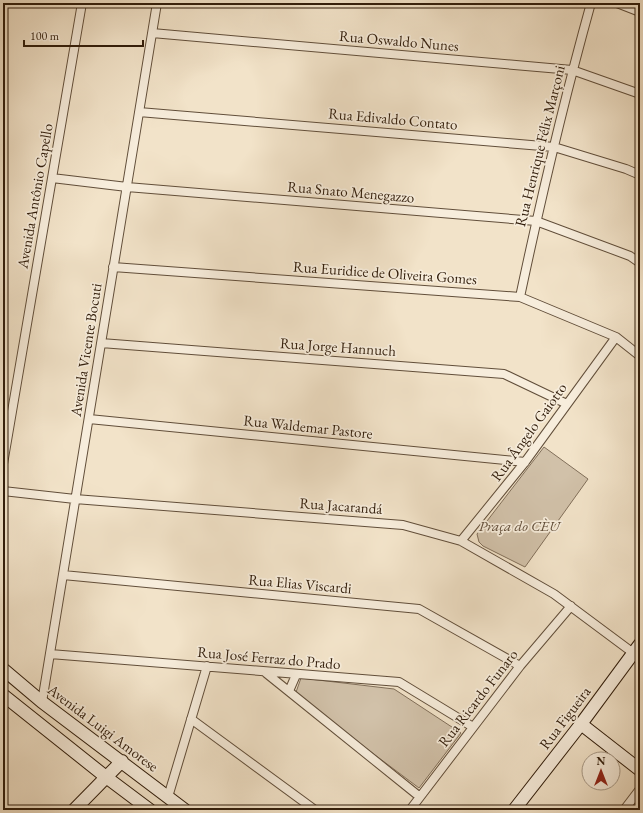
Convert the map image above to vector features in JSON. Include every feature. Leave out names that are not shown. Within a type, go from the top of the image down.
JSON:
[{"type":"street","name":"Avenida Antônio Capello","points":[[3,464],[82,3]]},
{"type":"street","name":"Avenida Vicente Bocuti","points":[[42,702],[157,3]]},
{"type":"street","name":"Rua Henrique Félix Marçoni","points":[[520,297],[536,221],[572,70],[591,3]]},
{"type":"street","points":[[617,3],[640,12]]},
{"type":"street","name":"Rua Oswaldo Nunes","points":[[152,33],[572,70],[640,94]]},
{"type":"street","name":"Rua Edivaldo Contato","points":[[139,112],[554,147],[626,169],[640,176]]},
{"type":"street","name":"Rua Snato Menegazzo","points":[[52,178],[127,187],[536,221],[630,256],[640,263]]},
{"type":"street","name":"Rua Euridice de Oliveira Gomes","points":[[113,267],[520,297],[616,337],[640,356]]},
{"type":"street","name":"Rua Ângelo Gaiotto","points":[[461,541],[525,462],[616,337]]},
{"type":"street","name":"Rua Jorge Hannuch","points":[[101,343],[504,374],[567,404]]},
{"type":"street","name":"Rua Waldemar Pastore","points":[[89,419],[525,462]]},
{"type":"street","name":"Rua Jacarandá","points":[[3,491],[75,499],[403,525],[461,541],[554,594],[638,652]]},
{"type":"street","name":"Rua Elias Viscardi","points":[[63,576],[419,609],[520,666]]},
{"type":"street","name":"Rua Ricardo Funaro","points":[[410,810],[520,666],[571,606]]},
{"type":"street","name":"Rua Figueira","points":[[514,810],[638,652]]},
{"type":"street","name":"Rua José Ferraz do Prado","points":[[50,654],[207,666],[266,673],[399,682],[473,727]]},
{"type":"street","points":[[168,797],[207,666]]},
{"type":"street","name":"Avenida Luigi Amorese","points":[[3,669],[42,702],[185,810]]},
{"type":"street","points":[[266,673],[420,797]]},
{"type":"street","points":[[289,691],[296,675]]},
{"type":"street","points":[[3,695],[150,810]]},
{"type":"street","points":[[191,719],[315,810]]},
{"type":"street","points":[[581,724],[640,770]]},
{"type":"street","points":[[74,810],[122,761]]},
{"type":"street","points":[[624,810],[640,789]]},
{"type":"green space","name":"Praça do CÈU","points":[[544,447],[588,479],[525,567],[483,546],[479,542],[477,534]]},
{"type":"green space","points":[[301,678],[394,689],[461,733],[419,788],[295,695]]}]
